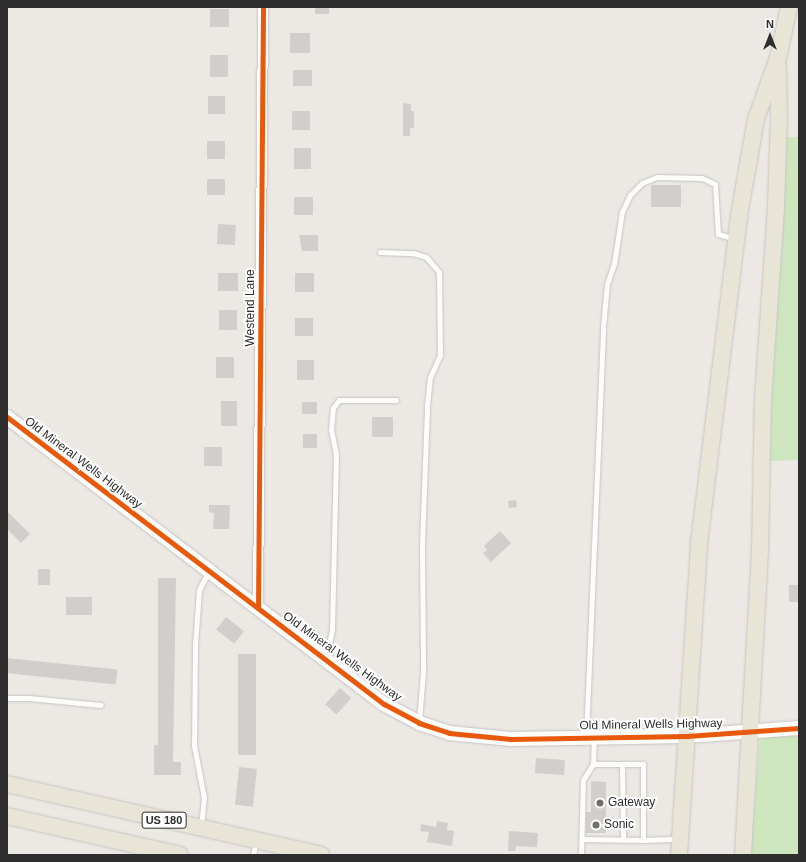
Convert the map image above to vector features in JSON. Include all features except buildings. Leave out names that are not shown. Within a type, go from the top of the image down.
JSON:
[{"type":"main road","points":[[679,855],[699,543],[736,239],[756,118],[778,58],[789,7]]},
{"type":"main road","points":[[743,855],[760,551],[763,399],[779,118],[778,58]]},
{"type":"main road","name":"US 180","points":[[7,784],[201,828],[255,848],[321,855]]},
{"type":"main road","name":"US 180","points":[[7,816],[180,855]]},
{"type":"street","name":"Westend Lane","points":[[258,608],[263,7]]},
{"type":"street","name":"Old Mineral Wells Highway","points":[[7,417],[384,704],[419,723],[449,733],[480,737],[687,736],[799,728]]},
{"type":"lane","points":[[581,855],[583,780],[593,764],[590,737],[603,327],[607,284],[614,264],[622,212],[630,195],[642,183],[657,177],[702,178],[715,184],[718,234],[736,239]]},
{"type":"lane","points":[[380,252],[413,252],[426,257],[439,272],[440,355],[430,377],[427,408],[422,546],[423,672],[419,723]]},
{"type":"lane","points":[[325,659],[332,630],[336,455],[331,430],[333,408],[339,400],[396,400]]},
{"type":"lane","points":[[201,828],[204,798],[194,745],[195,645],[199,590],[208,571]]},
{"type":"lane","points":[[7,698],[29,698],[101,705]]},
{"type":"lane","points":[[593,764],[643,764],[643,780],[640,792],[643,804],[643,840]]},
{"type":"lane","points":[[622,764],[625,780],[625,817],[623,839]]},
{"type":"lane","points":[[636,780],[643,780]]},
{"type":"lane","points":[[636,804],[643,804]]},
{"type":"lane","points":[[636,817],[643,817]]},
{"type":"lane","points":[[582,839],[680,839]]},
{"type":"green space","points":[[786,137],[799,137],[799,460],[768,461]]},
{"type":"green space","points":[[799,732],[799,855],[750,855],[760,737]]},
{"type":"cycle path","points":[[258,608],[263,7]]},
{"type":"cycle path","points":[[7,417],[384,704],[419,723],[449,733],[511,739],[687,736],[799,728]]},
{"type":"place","name":"Gateway","points":[[600,803]]},
{"type":"place","name":"Sonic","points":[[596,825]]}]
